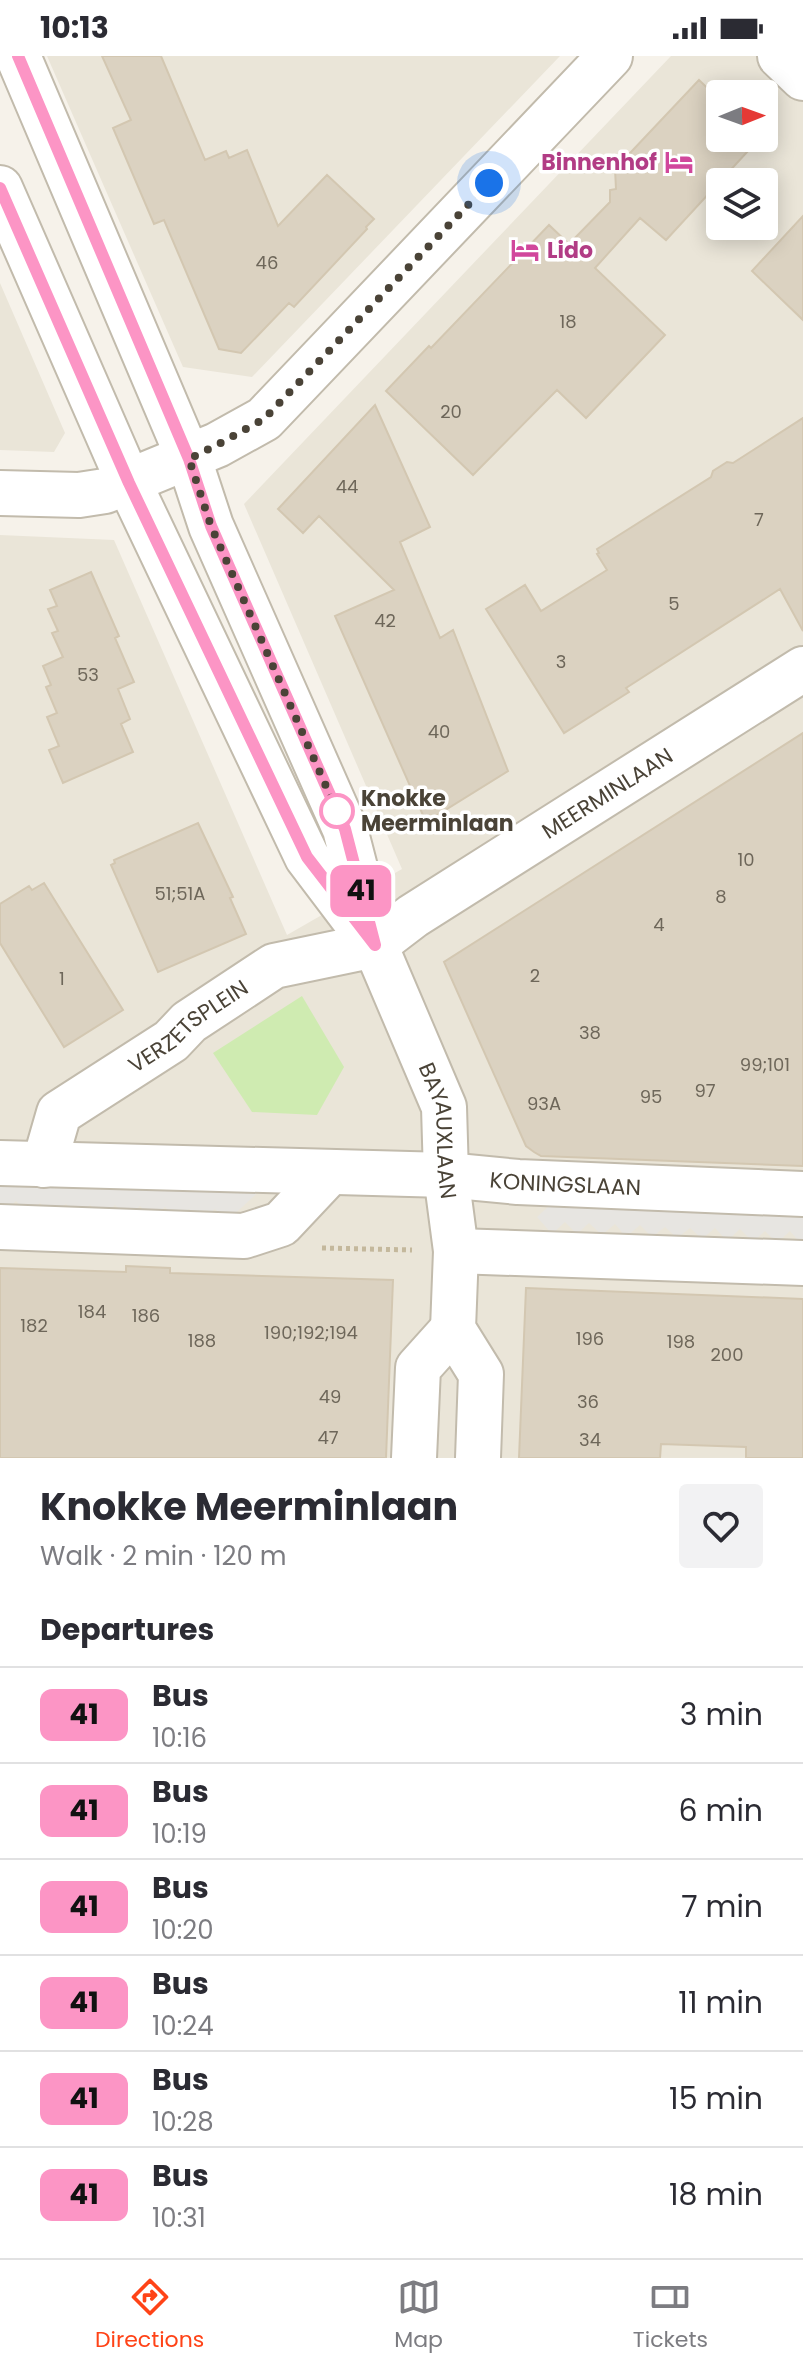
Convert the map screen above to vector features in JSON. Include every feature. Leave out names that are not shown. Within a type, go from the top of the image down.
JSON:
[{"type":"street","name":"BAYAUXLAAN","points":[[18,56],[189,459],[211,526],[345,829],[375,945],[444,1107],[446,1175],[456,1251],[453,1329]]},
{"type":"street","points":[[0,493],[79,495],[105,491],[189,459],[264,419],[610,56]]},
{"type":"street","points":[[780,56],[803,78]]},
{"type":"street","name":"BAYAUXLAAN","points":[[0,188],[129,483],[307,857],[375,945]]},
{"type":"street","name":"MEERMINLAAN","points":[[375,945],[413,916],[803,669]]},
{"type":"street","name":"VERZETSPLEIN","points":[[44,1165],[59,1113],[171,1041],[189,1022],[274,966],[375,945]]},
{"type":"street","name":"KONINGSLAAN","points":[[0,1163],[446,1175],[518,1182],[803,1194]]},
{"type":"street","points":[[0,1227],[244,1236],[281,1224],[329,1173]]},
{"type":"street","points":[[456,1251],[803,1263]]},
{"type":"street","points":[[414,1458],[418,1368],[453,1329],[481,1374],[478,1458]]},
{"type":"path","points":[[281,1224],[315,1248],[456,1251]]},
{"type":"shaded area","points":[[47,56],[560,56],[252,377],[183,367]]},
{"type":"shaded area","points":[[671,56],[803,56],[803,1458],[0,1458],[0,535],[114,540],[287,935],[402,869],[244,504]]},
{"type":"shaded area","points":[[0,283],[65,433],[54,452],[0,450]]},
{"type":"shaded area","points":[[0,1175],[267,1184],[227,1221],[215,1209],[201,1221],[189,1209],[177,1220],[165,1207],[152,1219],[140,1206],[127,1218],[115,1205],[103,1217],[90,1205],[78,1216],[66,1204],[52,1215],[40,1203],[28,1214],[16,1201],[3,1213],[0,1209]]},
{"type":"shaded area","points":[[551,1204],[803,1207],[803,1242],[801,1244],[790,1231],[777,1243],[765,1231],[753,1242],[740,1229],[727,1241],[715,1228],[702,1239],[690,1228],[677,1238],[665,1227],[652,1237],[640,1225],[626,1237],[615,1224],[602,1235],[589,1223],[577,1234],[565,1222],[552,1234],[537,1217]]},
{"type":"green space","points":[[302,996],[344,1067],[317,1115],[252,1112],[213,1053]]},
{"type":"building","points":[[102,56],[161,56],[205,160],[226,151],[229,158],[247,150],[278,226],[327,175],[374,219],[294,307],[289,303],[241,353],[219,349],[164,220],[154,224],[113,128],[131,120]]},
{"type":"building","points":[[699,80],[706,87],[706,152],[747,152],[732,168],[706,168],[706,197],[666,240],[640,218],[595,268],[665,335],[586,418],[557,390],[473,475],[386,391],[549,225],[569,244],[610,202],[610,190],[616,189],[615,169]]},
{"type":"building","points":[[803,216],[803,320],[752,271]]},
{"type":"building","points":[[375,405],[430,527],[400,542],[440,638],[453,630],[508,771],[426,822],[335,616],[394,590],[319,516],[303,533],[278,509]]},
{"type":"building","points":[[803,418],[803,631],[780,589],[626,688],[629,692],[564,733],[486,609],[525,585],[541,611],[607,570],[597,549],[711,477],[713,471],[727,462],[733,463]]},
{"type":"building","points":[[91,572],[119,636],[115,638],[134,682],[118,689],[130,719],[121,724],[133,752],[63,783],[49,750],[59,746],[47,717],[57,713],[46,687],[51,685],[43,666],[63,657],[52,633],[58,631],[48,609],[57,606],[50,590]]},
{"type":"building","points":[[803,733],[803,1166],[541,1156],[534,1152],[526,1146],[444,962]]},
{"type":"building","points":[[198,823],[233,897],[230,898],[246,934],[158,972],[111,865],[115,863],[114,860]]},
{"type":"building","points":[[44,883],[123,1010],[64,1047],[0,943],[0,904],[29,886],[32,890]]},
{"type":"building","points":[[126,1266],[170,1268],[170,1273],[393,1280],[386,1458],[0,1458],[0,1268],[126,1272]]},
{"type":"building","points":[[526,1288],[803,1299],[803,1458],[746,1458],[746,1447],[661,1444],[660,1458],[519,1458]]},
{"type":"bus line","name":"41","points":[[0,188],[129,483],[307,857],[375,945],[345,829],[211,526],[189,459],[18,56]]},
{"type":"place","name":"Binnenhof","points":[[679,162]]},
{"type":"place","name":"Lido","points":[[525,250]]},
{"type":"place","name":"Knokke Meerminlaan","points":[[337,811]]},
{"type":"route","points":[[337,811],[211,526],[189,459],[264,419],[489,183]]}]
